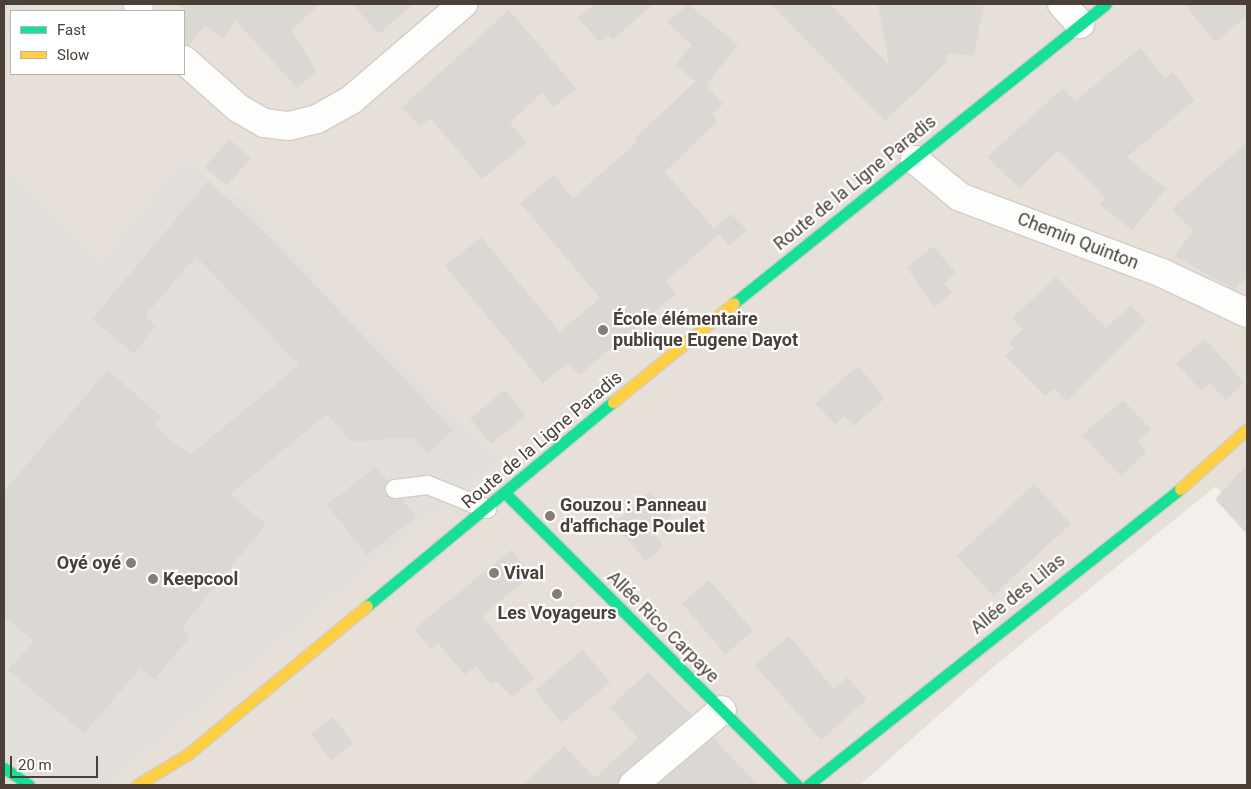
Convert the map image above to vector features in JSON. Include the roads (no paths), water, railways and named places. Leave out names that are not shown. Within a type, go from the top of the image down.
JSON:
[{"type":"main road","name":"Route de la Ligne Paradis","points":[[137,785],[188,754],[232,713],[506,494],[668,356],[915,160],[1106,4]]},
{"type":"main road","name":"Allée des Lilas","points":[[808,785],[1221,456],[1247,428]]},
{"type":"main road","name":"Allée Rico Carpaye","points":[[506,494],[797,785]]},
{"type":"main road","name":"Route de la Ligne Paradis","points":[[167,785],[188,754]]},
{"type":"main road","points":[[4,768],[29,785]]},
{"type":"street","points":[[185,61],[238,108],[264,123],[289,126],[317,119],[351,100],[463,4]]},
{"type":"street","points":[[1062,4],[1080,24]]},
{"type":"street","name":"Chemin Quinton","points":[[915,160],[960,196],[1162,273],[1247,313]]},
{"type":"street","points":[[633,785],[722,710]]},
{"type":"lane","points":[[395,489],[428,485],[487,509]]},
{"type":"place","name":"École élémentaire publique Eugene Dayot","points":[[603,330]]},
{"type":"place","name":"Gouzou : Panneau d'affichage Poulet","points":[[550,516]]},
{"type":"place","name":"Oyé oyé","points":[[131,563]]},
{"type":"place","name":"Vival","points":[[494,573]]},
{"type":"place","name":"Keepcool","points":[[153,579]]},
{"type":"place","name":"Les Voyageurs","points":[[557,594]]}]
